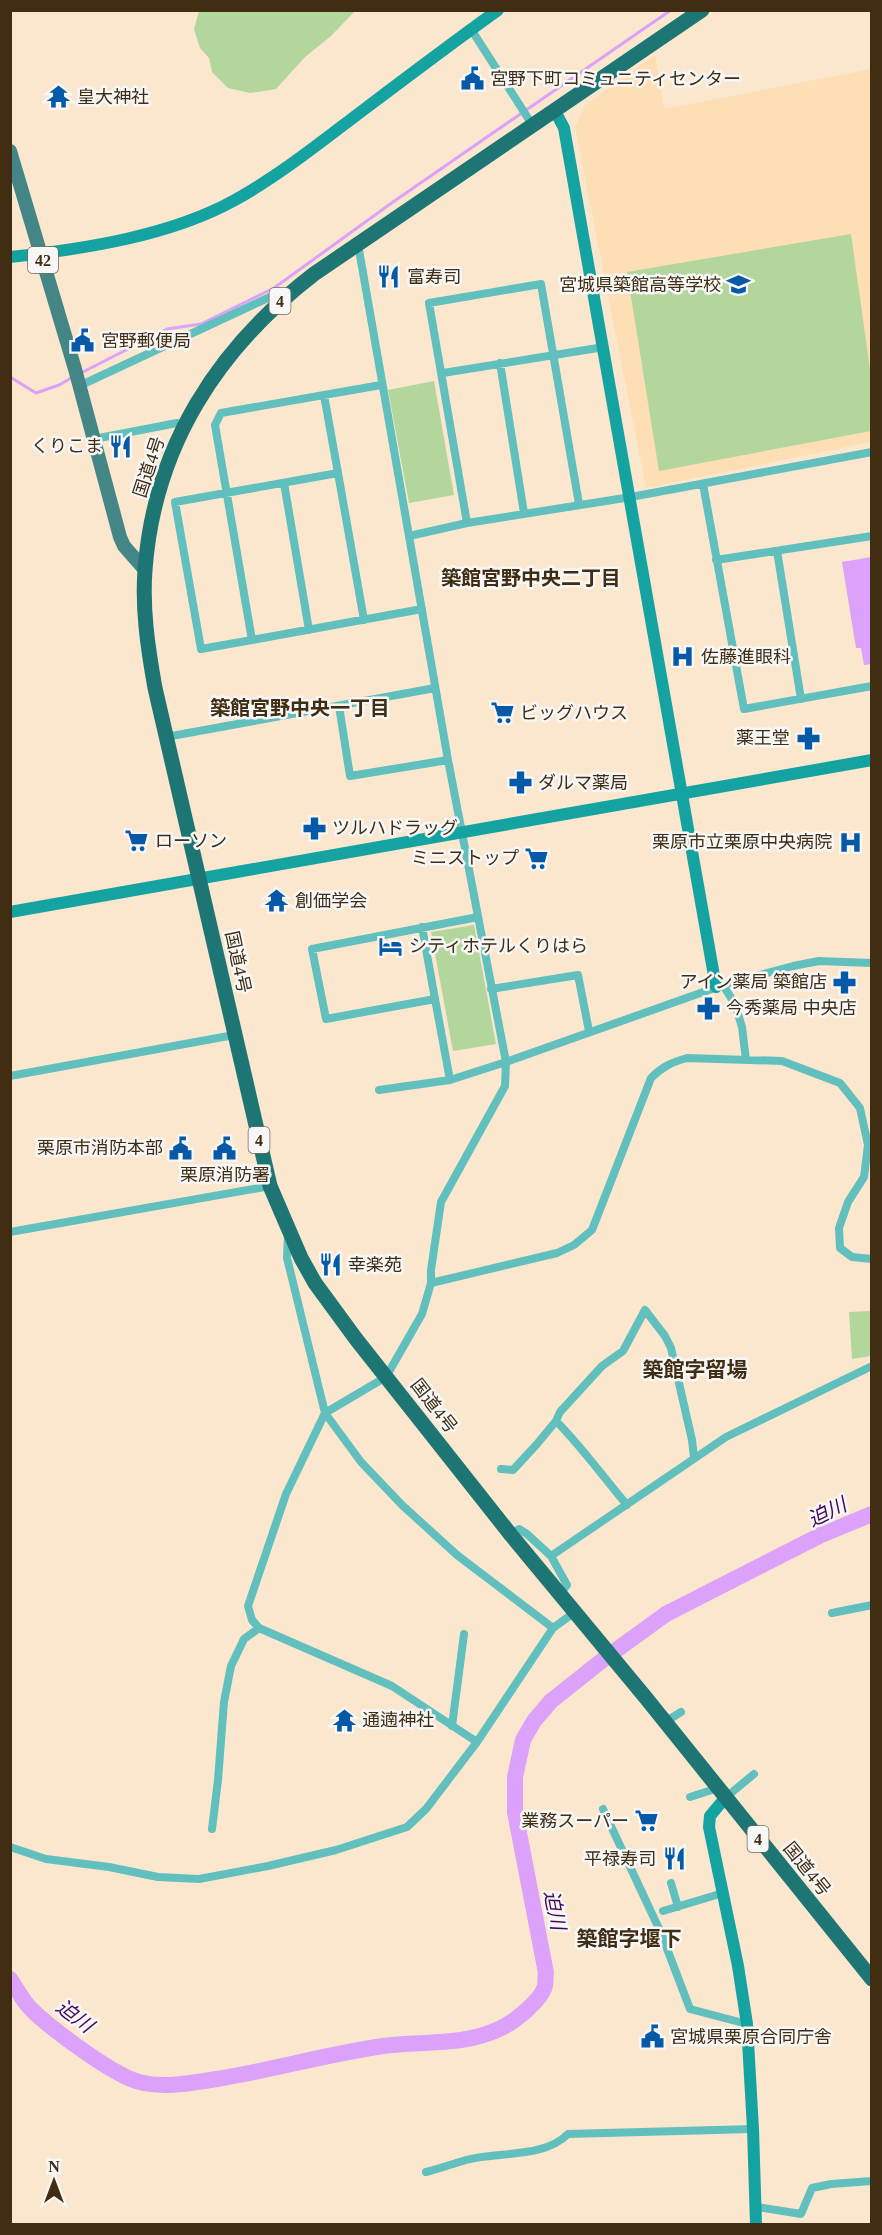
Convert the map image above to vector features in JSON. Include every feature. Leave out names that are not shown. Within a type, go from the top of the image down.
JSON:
[{"type":"highway","name":"国道4号","points":[[702,10],[555,111],[530,121],[314,274],[284,297],[238,344],[224,361],[185,425],[161,489],[145,570],[148,649],[166,738],[270,1186],[289,1233],[315,1283],[511,1535],[646,1698],[872,1979]]},
{"type":"main road","name":"42","points":[[11,158],[77,379],[120,537],[124,546],[145,570]]},
{"type":"street","points":[[10,257],[41,254],[144,234],[185,222],[235,200],[312,149],[498,10]]},
{"type":"street","points":[[471,29],[530,121]]},
{"type":"street","points":[[555,111],[564,129],[631,496],[682,795],[720,986],[735,1004],[742,1027],[746,1060]]},
{"type":"street","points":[[358,244],[448,760],[506,1062],[505,1086],[441,1202],[431,1283],[422,1314],[386,1377],[325,1413],[286,1494],[248,1606],[252,1620],[259,1628],[392,1686],[477,1742]]},
{"type":"street","points":[[467,523],[429,303],[542,284],[579,504]]},
{"type":"street","points":[[77,379],[270,297],[284,297]]},
{"type":"street","points":[[442,373],[604,347]]},
{"type":"street","points":[[500,363],[524,513]]},
{"type":"street","points":[[252,640],[215,425],[221,413],[381,385]]},
{"type":"street","points":[[324,395],[364,620]]},
{"type":"street","points":[[94,439],[177,423],[185,425]]},
{"type":"street","points":[[409,536],[467,523],[703,484],[872,452]]},
{"type":"street","points":[[338,473],[175,501],[201,649],[422,609]]},
{"type":"street","points":[[284,483],[309,630]]},
{"type":"street","points":[[703,484],[744,709],[872,686]]},
{"type":"street","points":[[716,560],[872,536]]},
{"type":"street","points":[[777,551],[801,699]]},
{"type":"street","points":[[166,738],[435,688]]},
{"type":"street","points":[[339,706],[351,776],[448,760]]},
{"type":"street","points":[[10,912],[872,760]]},
{"type":"street","points":[[435,999],[326,1019],[312,949],[478,917]]},
{"type":"street","points":[[422,927],[450,1080]]},
{"type":"street","points":[[379,1090],[450,1080],[720,986],[793,966],[819,962],[872,963]]},
{"type":"street","points":[[491,989],[578,975],[589,1031]]},
{"type":"street","points":[[10,1076],[234,1035]]},
{"type":"street","points":[[431,1283],[557,1253],[574,1245],[592,1230],[651,1078],[672,1062],[687,1058],[782,1061],[840,1083],[860,1108],[868,1145],[864,1177],[848,1202],[839,1228],[840,1248],[852,1257],[872,1260]]},
{"type":"street","points":[[10,1232],[270,1186]]},
{"type":"street","points":[[289,1233],[287,1258],[325,1413],[361,1462],[402,1505],[457,1555],[554,1628]]},
{"type":"street","points":[[501,1470],[513,1470],[556,1421],[560,1412],[602,1366],[622,1351],[645,1310],[665,1336],[671,1348],[694,1458]]},
{"type":"street","points":[[551,1556],[726,1437],[872,1366]]},
{"type":"street","points":[[556,1421],[578,1444],[593,1466],[627,1505]]},
{"type":"street","points":[[511,1535],[519,1529],[551,1556],[567,1585],[560,1594]]},
{"type":"street","points":[[832,1613],[872,1605]]},
{"type":"street","points":[[10,1848],[46,1859],[109,1867],[158,1877],[199,1879],[336,1850],[407,1827],[426,1809],[477,1742],[554,1628],[578,1615]]},
{"type":"street","points":[[212,1829],[224,1702],[231,1666],[244,1639],[259,1628]]},
{"type":"street","points":[[452,1726],[464,1634]]},
{"type":"street","points":[[665,1722],[681,1712]]},
{"type":"street","points":[[690,1797],[721,1793],[753,1774]]},
{"type":"street","points":[[721,1793],[710,1816],[709,1827],[738,1966],[747,2024],[756,2224]]},
{"type":"street","points":[[603,1809],[661,1933],[690,2009],[747,2024]]},
{"type":"street","points":[[671,1883],[678,1906]]},
{"type":"street","points":[[663,1911],[723,1893]]},
{"type":"street","points":[[426,2172],[467,2160],[547,2147],[559,2142],[568,2134],[753,2129]]},
{"type":"street","points":[[757,2207],[801,2214],[812,2188],[872,2181]]},
{"type":"shaded area","name":"宮城県築館高等学校","points":[[655,55],[664,109],[871,69],[871,442],[646,488],[575,127],[585,105]]},
{"type":"shaded area","points":[[871,557],[871,664],[864,665],[861,648],[856,648],[842,562]]},
{"type":"green space","points":[[199,10],[355,11],[331,36],[305,57],[276,89],[250,93],[228,88],[212,72],[209,58],[200,48],[194,29]]},
{"type":"green space","points":[[851,234],[871,376],[871,431],[659,471],[627,272]]},
{"type":"green space","points":[[434,381],[454,495],[409,503],[388,390]]},
{"type":"green space","points":[[474,925],[496,1044],[453,1051],[431,932]]},
{"type":"green space","points":[[871,1311],[871,1356],[852,1359],[849,1312]]},
{"type":"waterway","points":[[81,373],[167,329],[201,324],[274,288],[393,202],[671,10]]},
{"type":"waterway","points":[[10,377],[36,393],[73,377]]},
{"type":"waterway","name":"迫川","points":[[10,1979],[31,2009],[82,2050],[125,2076],[156,2085],[217,2079],[383,2046],[457,2041],[486,2034],[505,2026],[532,2005],[545,1984],[546,1973],[515,1812],[515,1777],[523,1740],[534,1721],[551,1701],[666,1614],[821,1535],[872,1514]]},
{"type":"place","name":"宮野下町コミュニティセンター","points":[[472,79]]},
{"type":"place","name":"皇大神社","points":[[59,97]]},
{"type":"place","name":"富寿司","points":[[389,277]]},
{"type":"place","name":"宮城県築館高等学校","points":[[739,285]]},
{"type":"place","name":"宮野郵便局","points":[[83,341]]},
{"type":"place","name":"くりこま","points":[[121,446]]},
{"type":"place","name":"佐藤進眼科","points":[[683,657]]},
{"type":"place","name":"ビッグハウス","points":[[502,713]]},
{"type":"place","name":"薬王堂","points":[[808,738]]},
{"type":"place","name":"ダルマ薬局","points":[[520,783]]},
{"type":"place","name":"ツルハドラッグ","points":[[314,828]]},
{"type":"place","name":"ローソン","points":[[137,841]]},
{"type":"place","name":"栗原市立栗原中央病院","points":[[850,842]]},
{"type":"place","name":"ミニストップ","points":[[537,858]]},
{"type":"place","name":"創価学会","points":[[277,901]]},
{"type":"place","name":"シティホテルくりはら","points":[[391,946]]},
{"type":"place","name":"アイン薬局 築館店","points":[[845,982]]},
{"type":"place","name":"今秀薬局 中央店","points":[[708,1008]]},
{"type":"place","name":"栗原市消防本部","points":[[181,1148]]},
{"type":"place","name":"栗原消防署","points":[[225,1149]]},
{"type":"place","name":"幸楽苑","points":[[330,1265]]},
{"type":"place","name":"通遖神社","points":[[344,1720]]},
{"type":"place","name":"業務スーパー","points":[[647,1821]]},
{"type":"place","name":"平禄寿司","points":[[674,1859]]},
{"type":"place","name":"宮城県栗原合同庁舎","points":[[652,2037]]},
{"type":"district","name":"築館宮野中央二丁目","points":[[531,578]]},
{"type":"district","name":"築館宮野中央一丁目","points":[[300,708]]},
{"type":"district","name":"築館字留場","points":[[695,1370]]},
{"type":"district","name":"築館字堰下","points":[[629,1939]]}]
